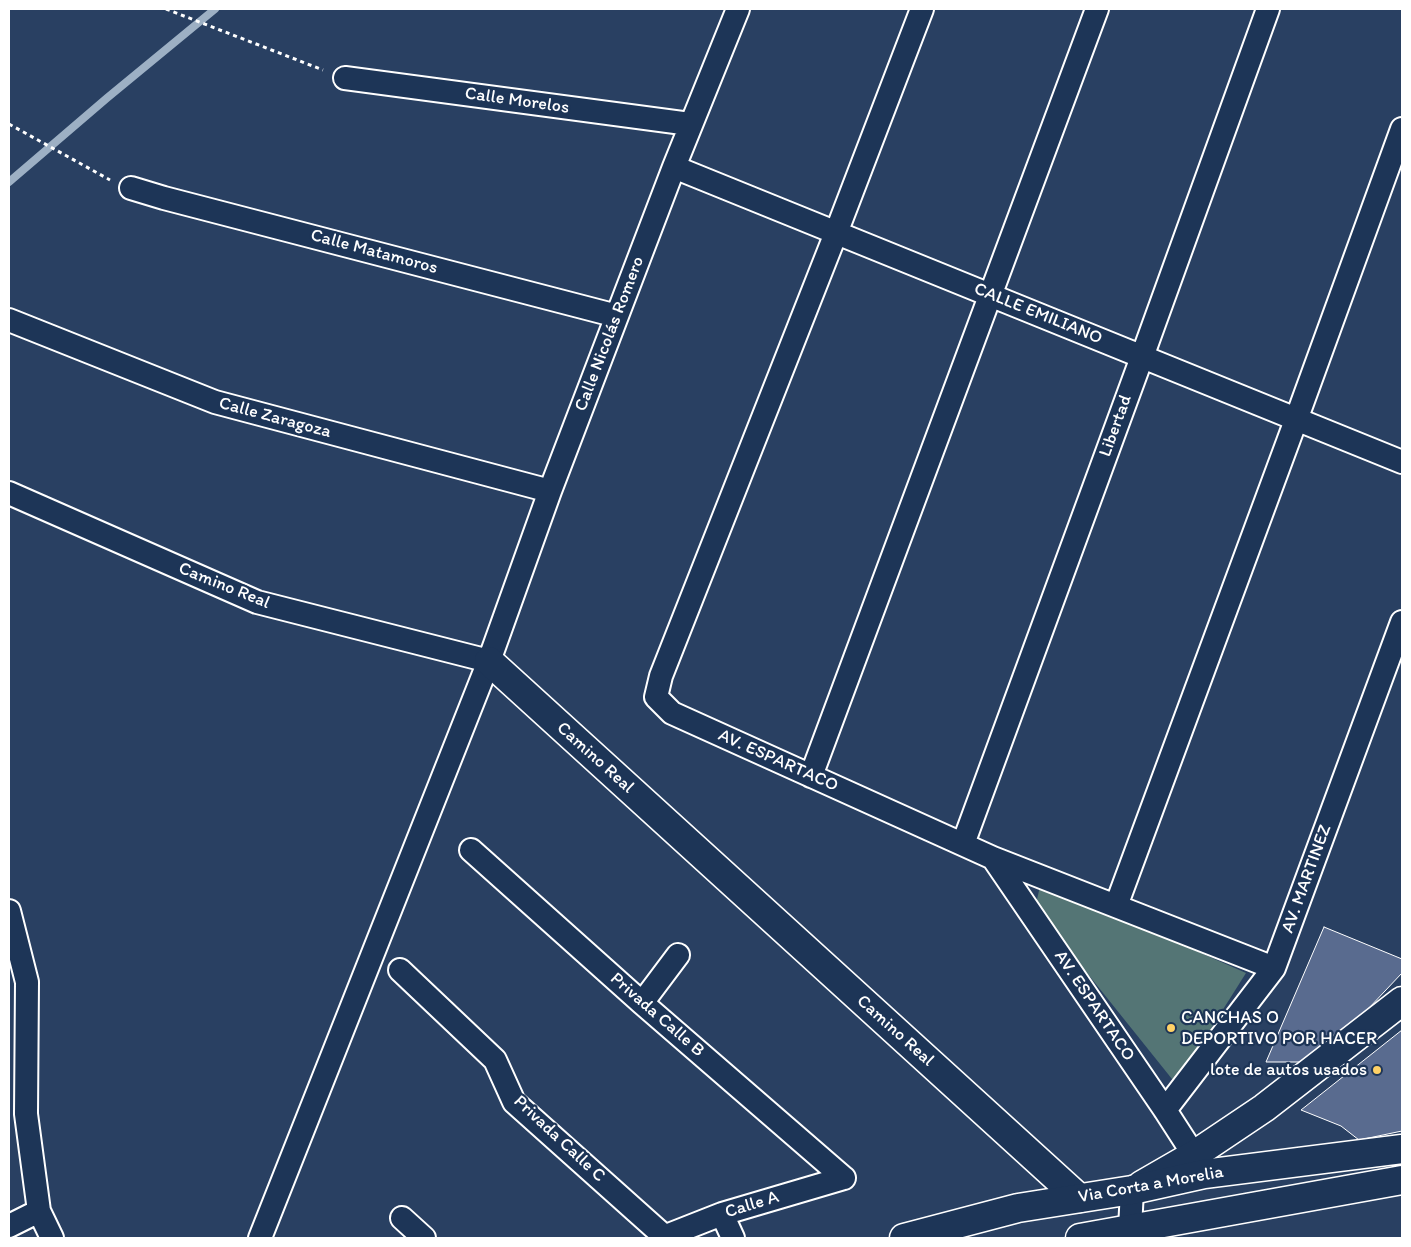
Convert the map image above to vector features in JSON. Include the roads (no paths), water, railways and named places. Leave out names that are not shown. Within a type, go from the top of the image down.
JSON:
[{"type":"main road","name":"Camino Real","points":[[488,661],[1079,1198]]},
{"type":"main road","points":[[1132,1190],[1194,1155],[1264,1108],[1402,1001]]},
{"type":"main road","name":"Via Corta a Morelia","points":[[904,1238],[1018,1208],[1132,1190],[1204,1174],[1402,1149]]},
{"type":"main road","points":[[1080,1238],[1402,1180]]},
{"type":"street","name":"Calle Nicolás Romero","points":[[260,1238],[488,661],[550,491],[690,124],[738,9]]},
{"type":"street","points":[[836,233],[922,9]]},
{"type":"street","points":[[811,776],[1097,9]]},
{"type":"street","name":"Libertad","points":[[963,844],[1268,9]]},
{"type":"street","name":"Calle Morelos","points":[[345,78],[690,124]]},
{"type":"street","points":[[1116,906],[1402,129]]},
{"type":"street","name":"CALLE EMILIANO","points":[[674,167],[1402,462]]},
{"type":"street","name":"Calle Matamoros","points":[[123,182],[164,198],[617,316]]},
{"type":"street","name":"AV. ESPARTACO","points":[[836,233],[661,676],[656,697],[672,713],[993,858],[1274,968]]},
{"type":"street","name":"Calle Zaragoza","points":[[9,320],[215,402],[550,491]]},
{"type":"street","name":"Camino Real","points":[[9,493],[257,602],[488,661]]},
{"type":"street","name":"AV. MARTINEZ","points":[[1165,1110],[1274,968],[1402,622]]},
{"type":"street","name":"Privada Calle B","points":[[471,850],[642,1003],[844,1178]]},
{"type":"street","name":"AV. ESPARTACO","points":[[993,858],[1194,1155]]},
{"type":"street","points":[[9,911],[27,982],[26,1114],[39,1211],[52,1238]]},
{"type":"street","points":[[642,1003],[678,955]]},
{"type":"street","name":"Privada Calle C","points":[[400,970],[495,1060],[514,1102],[663,1238]]},
{"type":"street","name":"Calle A","points":[[663,1238],[722,1214],[844,1178]]},
{"type":"street","points":[[1130,1229],[1132,1190]]},
{"type":"street","points":[[9,1226],[39,1211]]},
{"type":"street","points":[[722,1214],[733,1238]]},
{"type":"street","points":[[402,1218],[424,1238]]},
{"type":"waterway","points":[[9,182],[215,9]]},
{"type":"place","name":"CANCHAS O DEPORTIVO POR HACER","points":[[1171,1028]]},
{"type":"place","name":"lote de autos usados","points":[[1377,1070]]}]
